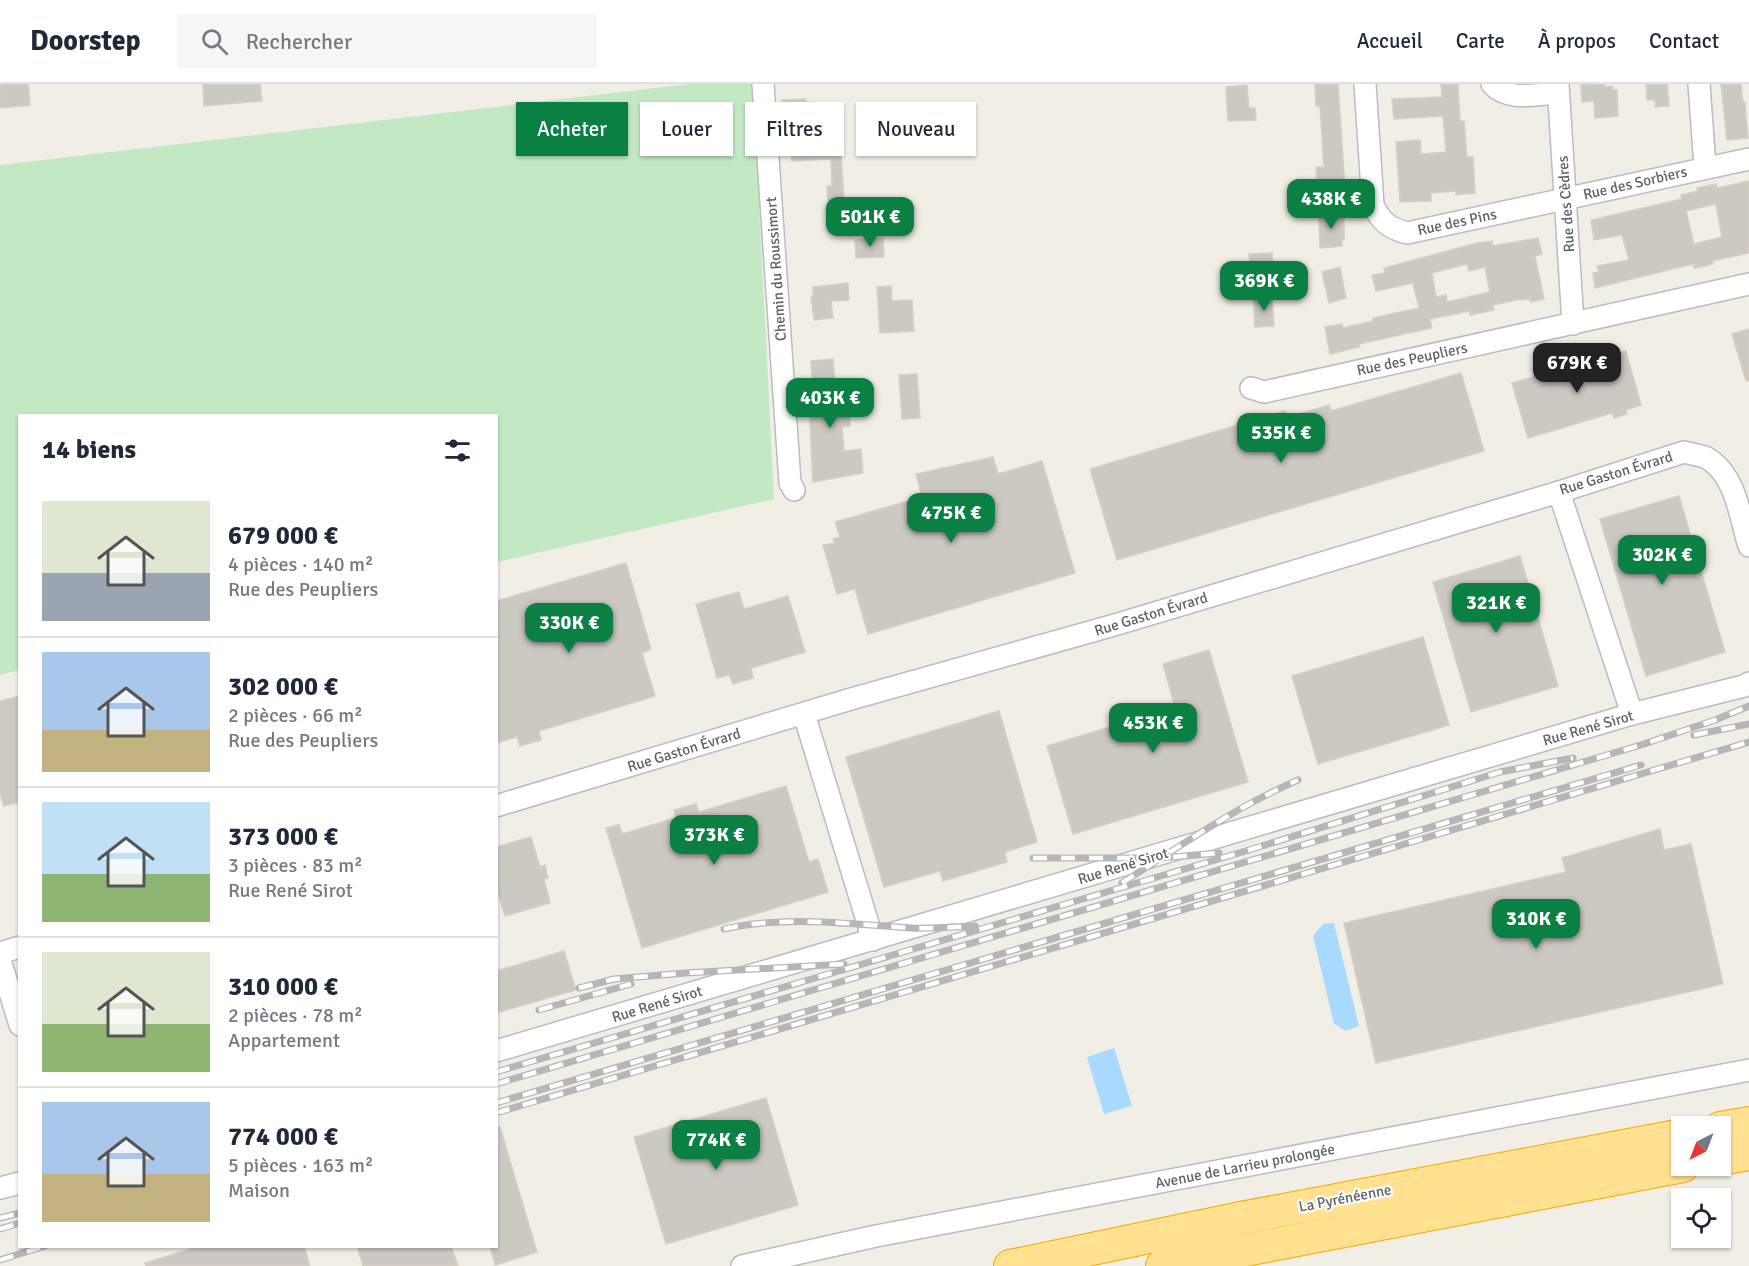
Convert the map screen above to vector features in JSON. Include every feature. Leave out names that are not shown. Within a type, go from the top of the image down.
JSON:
[{"type":"highway","points":[[1731,1126],[1749,1123]]},
{"type":"highway","name":"La Pyrénéenne","points":[[1010,1266],[1299,1207],[1671,1137]]},
{"type":"highway","points":[[1731,1157],[1749,1154]]},
{"type":"highway","name":"La Pyrénéenne","points":[[1162,1266],[1671,1168]]},
{"type":"street","name":"Chemin du Roussimort","points":[[763,84],[790,483],[794,490]]},
{"type":"street","name":"Rue des Pins","points":[[1365,84],[1373,205],[1379,218],[1390,228],[1407,233],[1566,199]]},
{"type":"street","points":[[1492,84],[1501,93],[1510,95],[1558,89]]},
{"type":"street","name":"Rue des Sorbiers","points":[[1699,84],[1705,167]]},
{"type":"street","name":"Rue des Cèdres","points":[[1558,89],[1573,324]]},
{"type":"street","name":"Rue des Sorbiers","points":[[1566,199],[1749,159]]},
{"type":"street","name":"Rue des Peupliers","points":[[1251,388],[1264,392],[1749,284]]},
{"type":"street","name":"Rue Gaston Évrard","points":[[498,805],[1111,626],[1559,492],[1684,452],[1705,457],[1718,466],[1729,481],[1749,546]]},
{"type":"street","points":[[1559,492],[1632,714]]},
{"type":"street","name":"Rue René Sirot","points":[[498,1050],[1632,714],[1749,683]]},
{"type":"street","points":[[804,714],[873,940]]},
{"type":"street","points":[[0,953],[18,948]]},
{"type":"street","points":[[0,960],[18,1018]]},
{"type":"street","name":"Avenue de Larrieu prolongée","points":[[742,1266],[876,1236],[1749,1070]]},
{"type":"street","points":[[0,1188],[18,1184]]},
{"type":"green space","points":[[690,84],[753,84],[754,102],[745,102],[745,156],[757,156],[774,499],[498,562],[498,414],[18,414],[18,670],[0,675],[0,165],[516,104],[516,156],[628,156],[628,102],[537,102]]},
{"type":"water","points":[[1334,923],[1359,1026],[1346,1031],[1334,1024],[1313,936],[1323,924]]},
{"type":"water","points":[[1114,1048],[1132,1106],[1104,1114],[1087,1057]]},
{"type":"building","points":[[0,84],[28,84],[30,105],[0,108]]},
{"type":"building","points":[[203,84],[260,84],[262,101],[204,106]]},
{"type":"building","points":[[1315,84],[1338,84],[1345,189],[1326,191],[1325,183],[1317,183],[1316,167],[1324,167],[1320,106],[1316,106]]},
{"type":"building","points":[[1441,84],[1458,84],[1460,121],[1464,121],[1467,157],[1473,157],[1475,193],[1456,195],[1456,191],[1431,193],[1431,201],[1400,202],[1396,142],[1420,140],[1421,154],[1446,152],[1443,116],[1394,119],[1392,99],[1442,97]]},
{"type":"building","points":[[1604,84],[1606,87],[1612,86],[1613,90],[1617,90],[1618,116],[1595,118],[1594,101],[1582,102],[1581,85]]},
{"type":"building","points":[[1646,84],[1667,84],[1669,106],[1655,107],[1655,100],[1647,100]]},
{"type":"building","points":[[1721,84],[1741,84],[1748,138],[1727,140]]},
{"type":"building","points":[[1247,85],[1249,108],[1255,108],[1256,120],[1228,121],[1226,87]]},
{"type":"building","points":[[806,99],[805,102],[782,102],[782,100]]},
{"type":"building","points":[[792,156],[841,156],[845,213],[829,214],[827,186],[832,186],[831,159],[792,161]]},
{"type":"building","points":[[1749,181],[1749,253],[1712,261],[1713,264],[1694,268],[1693,264],[1595,288],[1593,273],[1599,272],[1597,266],[1629,260],[1622,235],[1594,240],[1591,220],[1682,199],[1681,195],[1698,191],[1697,188],[1716,184],[1717,188]],"holes":[[[1716,204],[1722,237],[1694,244],[1686,211]]]},
{"type":"building","points":[[1344,214],[1342,246],[1320,248],[1319,215]]},
{"type":"building","points":[[883,238],[884,257],[856,258],[855,240]]},
{"type":"building","points":[[1538,238],[1542,254],[1535,256],[1544,299],[1531,302],[1530,299],[1516,300],[1493,305],[1494,310],[1470,315],[1470,311],[1430,319],[1432,328],[1359,344],[1359,347],[1330,354],[1325,327],[1342,324],[1343,328],[1373,321],[1373,318],[1419,308],[1413,283],[1376,291],[1372,275],[1385,273],[1384,268],[1477,243],[1492,241],[1493,246]],"holes":[[[1467,264],[1469,271],[1485,267],[1490,292],[1447,302],[1446,295],[1436,297],[1432,273]]]},
{"type":"building","points":[[1272,253],[1273,267],[1250,268],[1249,254]]},
{"type":"building","points":[[1340,267],[1346,298],[1329,303],[1322,272]]},
{"type":"building","points":[[848,283],[849,300],[831,301],[833,318],[814,320],[811,296],[813,296],[813,287]]},
{"type":"building","points":[[891,286],[892,301],[912,300],[914,331],[880,333],[877,287]]},
{"type":"building","points":[[1272,297],[1274,326],[1255,327],[1253,298]]},
{"type":"building","points":[[1749,329],[1749,381],[1746,381],[1732,334]]},
{"type":"building","points":[[1626,351],[1641,405],[1626,410],[1627,414],[1614,418],[1612,413],[1528,438],[1512,383]]},
{"type":"building","points":[[833,359],[837,409],[849,408],[850,426],[842,427],[844,451],[861,449],[863,473],[813,482],[809,406],[814,406],[811,361]]},
{"type":"building","points":[[1461,373],[1484,451],[1117,560],[1090,469],[1285,411],[1287,418],[1329,405],[1331,411]]},
{"type":"building","points":[[917,374],[920,418],[902,419],[899,375]]},
{"type":"building","points":[[993,457],[998,474],[1042,461],[1075,573],[868,634],[855,589],[837,594],[823,545],[835,543],[833,539],[840,537],[835,522],[922,497],[916,474]]},
{"type":"building","points":[[1679,496],[1725,652],[1646,676],[1600,519]]},
{"type":"building","points":[[1520,556],[1558,686],[1471,712],[1433,582]]},
{"type":"building","points":[[626,563],[651,649],[642,653],[655,696],[539,731],[541,740],[520,746],[517,737],[498,742],[498,600]]},
{"type":"building","points":[[739,592],[744,609],[788,596],[805,652],[751,668],[753,678],[733,684],[729,675],[717,678],[696,604]]},
{"type":"building","points":[[1423,637],[1449,725],[1318,764],[1292,676]]},
{"type":"building","points":[[1209,650],[1248,782],[1073,834],[1047,746],[1175,707],[1163,664]]},
{"type":"building","points":[[18,696],[18,802],[4,806],[0,793],[0,701]]},
{"type":"building","points":[[999,711],[1037,842],[1005,852],[1007,862],[943,881],[940,871],[884,887],[846,757]]},
{"type":"building","points":[[786,786],[809,862],[818,859],[828,892],[642,948],[606,828],[619,825],[622,834],[676,818],[674,810],[696,804],[699,812]]},
{"type":"building","points":[[1660,829],[1664,850],[1691,844],[1723,984],[1376,1063],[1344,923],[1566,872],[1562,858]]},
{"type":"building","points":[[531,837],[540,867],[545,865],[548,878],[544,879],[550,903],[505,916],[498,893],[498,846]]},
{"type":"building","points":[[564,951],[576,990],[498,1012],[498,970]]},
{"type":"building","points":[[766,1098],[798,1205],[666,1244],[634,1137]]},
{"type":"building","points":[[500,1127],[537,1252],[495,1265],[491,1248],[498,1248],[498,1128]]},
{"type":"building","points":[[194,1248],[305,1248],[310,1266],[146,1266],[145,1263]]},
{"type":"building","points":[[358,1248],[452,1248],[458,1266],[363,1266]]},
{"type":"railway","points":[[498,1083],[1644,744],[1749,706]]},
{"type":"railway","points":[[1694,735],[1749,724]]},
{"type":"railway","points":[[498,1112],[1749,742]]},
{"type":"railway","points":[[498,1071],[1249,850],[1500,772],[1573,758]]},
{"type":"railway","points":[[498,1102],[1641,765]]},
{"type":"railway","points":[[1122,883],[1230,815],[1298,780]]},
{"type":"railway","points":[[1033,858],[1161,858],[1219,853]]},
{"type":"railway","points":[[724,929],[794,921],[919,928],[975,926]]},
{"type":"railway","points":[[579,988],[614,979],[844,964]]},
{"type":"railway","points":[[539,1010],[631,984]]},
{"type":"railway","points":[[0,1218],[18,1214]]},
{"type":"railway","points":[[0,1229],[18,1224]]},
{"type":"railway","points":[[0,1260],[39,1248]]}]
